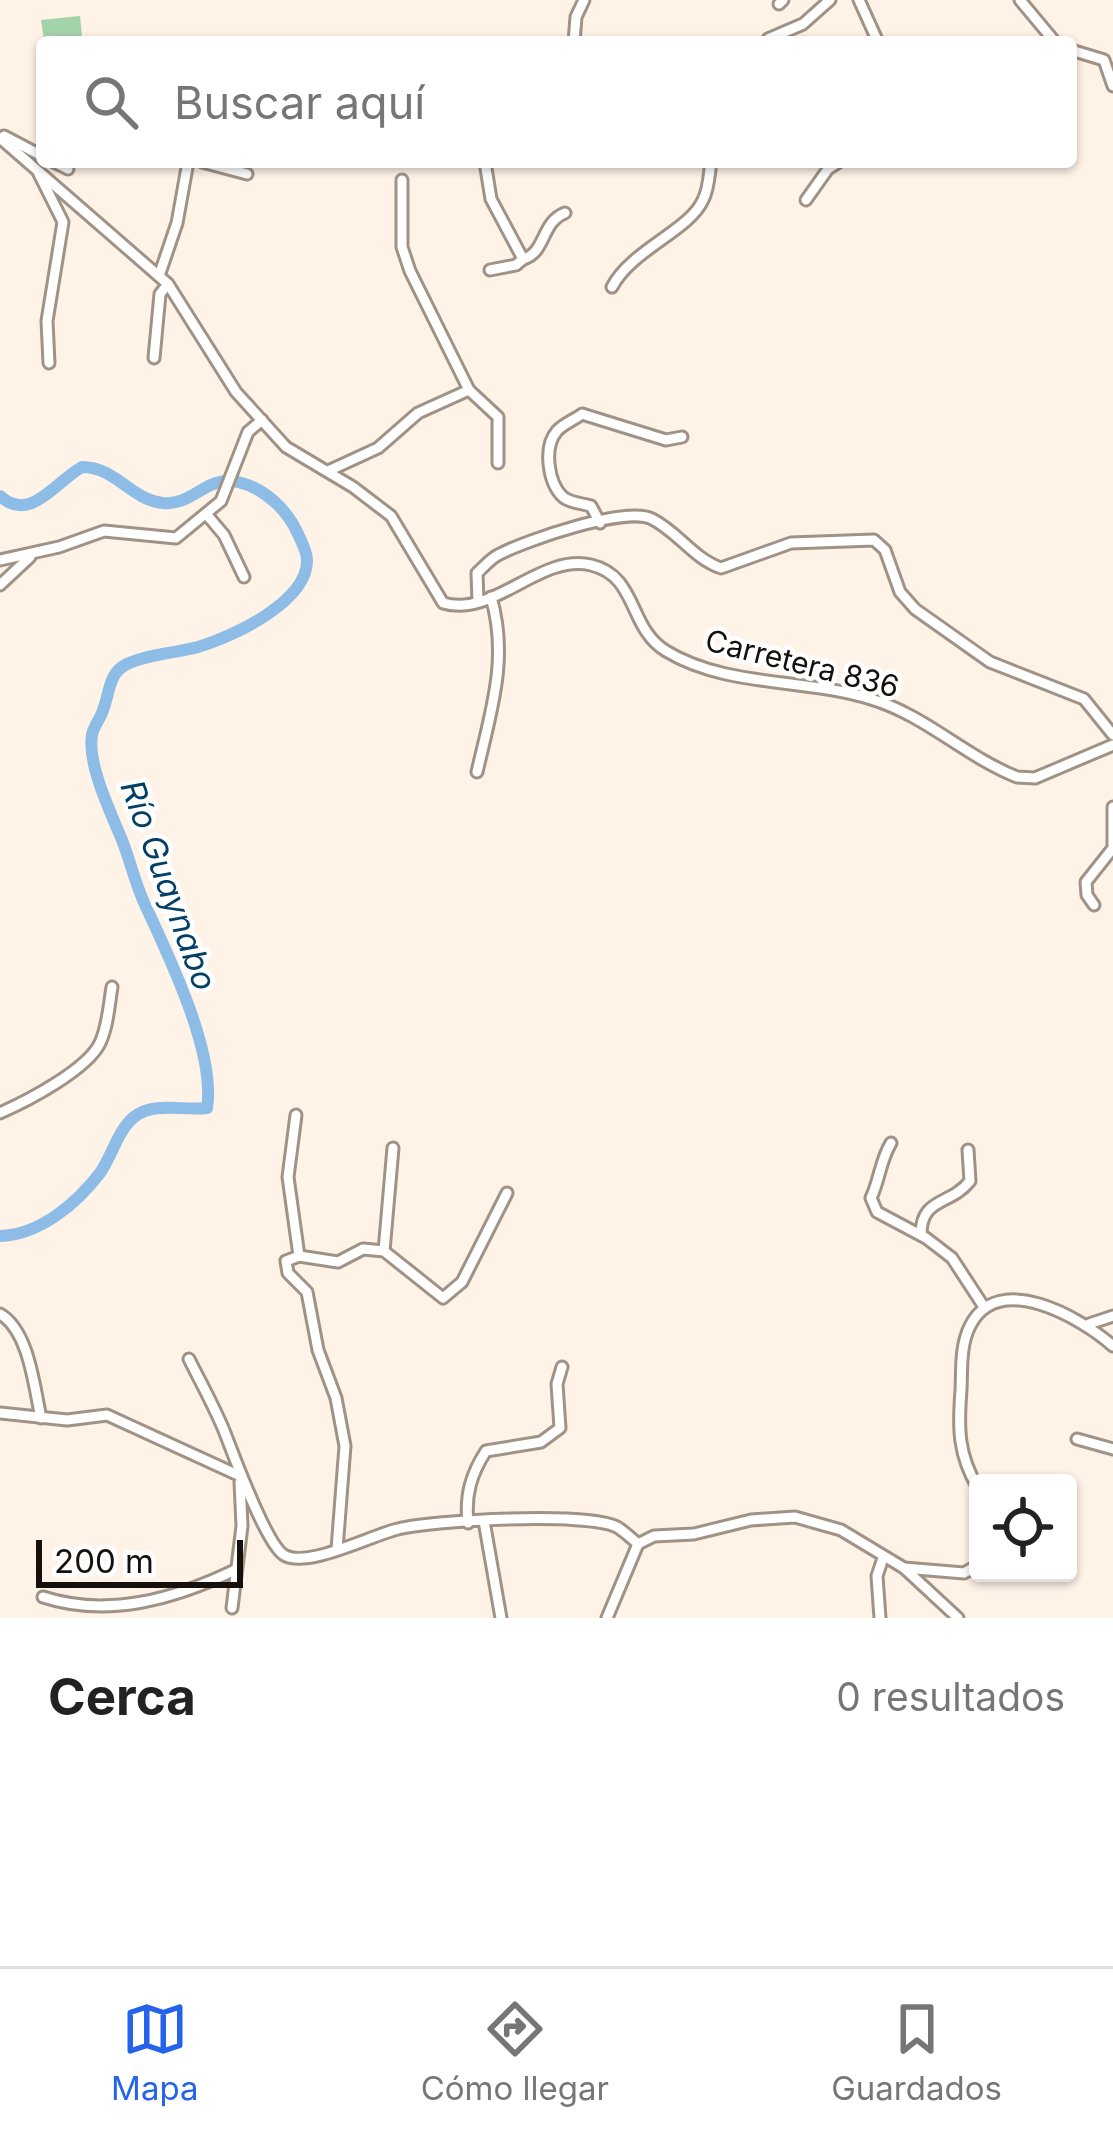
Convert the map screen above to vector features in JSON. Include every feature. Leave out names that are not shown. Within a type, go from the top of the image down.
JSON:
[{"type":"street","points":[[575,36],[584,0]]},
{"type":"street","points":[[775,36],[802,24],[830,0]]},
{"type":"street","points":[[859,0],[875,36]]},
{"type":"street","points":[[1020,0],[1049,36]]},
{"type":"street","points":[[1077,52],[1104,60],[1113,86]]},
{"type":"street","points":[[0,136],[36,153]]},
{"type":"street","points":[[0,136],[164,280],[236,392],[286,447],[392,516],[443,603],[478,602],[477,573],[494,557],[542,537],[637,514],[676,532],[703,560],[721,568],[791,543],[874,539],[885,550],[900,592],[914,610],[990,662],[1084,700],[1112,744]]},
{"type":"street","points":[[154,358],[160,294],[187,168]]},
{"type":"street","points":[[224,168],[247,174]]},
{"type":"street","points":[[485,168],[491,199],[523,259]]},
{"type":"street","points":[[612,287],[628,266],[698,209],[710,168]]},
{"type":"street","points":[[806,200],[831,168]]},
{"type":"street","points":[[36,170],[63,223],[47,321],[49,363]]},
{"type":"street","points":[[402,180],[402,247],[410,271],[469,390],[498,418],[498,464]]},
{"type":"street","points":[[490,271],[516,265],[537,250],[552,219],[565,212]]},
{"type":"street","points":[[328,471],[378,448],[418,413],[469,390]]},
{"type":"street","points":[[600,523],[591,506],[567,501],[557,490],[550,471],[550,450],[559,429],[582,415],[666,440],[682,437]]},
{"type":"street","points":[[0,560],[104,531],[176,538],[221,501],[249,430],[262,420]]},
{"type":"street","points":[[207,515],[224,535],[244,577]]},
{"type":"street","points":[[0,585],[34,554]]},
{"type":"street","name":"Carretera 836","points":[[478,602],[561,567],[596,566],[620,579],[645,633],[668,652],[750,678],[877,701],[1017,777],[1035,778],[1112,744]]},
{"type":"street","points":[[476,772],[501,671],[500,628],[490,597]]},
{"type":"street","points":[[1094,905],[1086,882],[1113,848],[1113,807]]},
{"type":"street","points":[[0,1113],[94,1052],[102,1039],[112,987]]},
{"type":"street","points":[[296,1114],[288,1177],[299,1256]]},
{"type":"street","points":[[891,1143],[881,1159],[871,1198],[877,1212],[952,1258],[984,1307]]},
{"type":"street","points":[[384,1251],[393,1148]]},
{"type":"street","points":[[921,1235],[921,1222],[929,1208],[953,1197],[970,1181],[968,1150]]},
{"type":"street","points":[[337,1550],[345,1446],[336,1398],[318,1350],[308,1292],[284,1267],[286,1261],[299,1256],[338,1262],[364,1249],[384,1251],[443,1298],[462,1282],[507,1193]]},
{"type":"street","points":[[970,1474],[958,1433],[963,1343],[984,1307],[1000,1300],[1069,1314],[1089,1324],[1113,1346]]},
{"type":"street","points":[[0,1314],[13,1322],[41,1418]]},
{"type":"street","points":[[1089,1324],[1113,1316]]},
{"type":"street","points":[[189,1359],[225,1432],[238,1476],[285,1556],[307,1558],[401,1528],[560,1518],[614,1526],[638,1544]]},
{"type":"street","points":[[468,1523],[465,1501],[486,1451],[541,1442],[560,1428],[557,1384],[562,1367]]},
{"type":"street","points":[[0,1413],[41,1418],[106,1415],[238,1476]]},
{"type":"street","points":[[1077,1439],[1113,1449]]},
{"type":"street","points":[[232,1608],[242,1526],[238,1476]]},
{"type":"street","points":[[607,1618],[638,1544],[654,1536],[795,1517],[841,1530],[904,1568],[958,1618]]},
{"type":"street","points":[[484,1521],[501,1618]]},
{"type":"street","points":[[880,1618],[877,1576],[884,1558]]},
{"type":"street","points":[[904,1568],[969,1570]]},
{"type":"street","points":[[43,1597],[94,1613],[118,1611],[188,1594],[235,1570]]},
{"type":"green space","points":[[80,16],[82,36],[43,36],[41,20]]},
{"type":"waterway","name":"Río Guaynabo","points":[[0,496],[11,503],[32,503],[82,467],[104,472],[163,503],[183,500],[217,483],[238,482],[266,494],[281,508],[307,560],[295,590],[266,616],[198,647],[121,668],[92,735],[101,788],[198,1034],[205,1061],[207,1108],[142,1112],[124,1129],[100,1173],[69,1206],[43,1224],[0,1236]]}]
